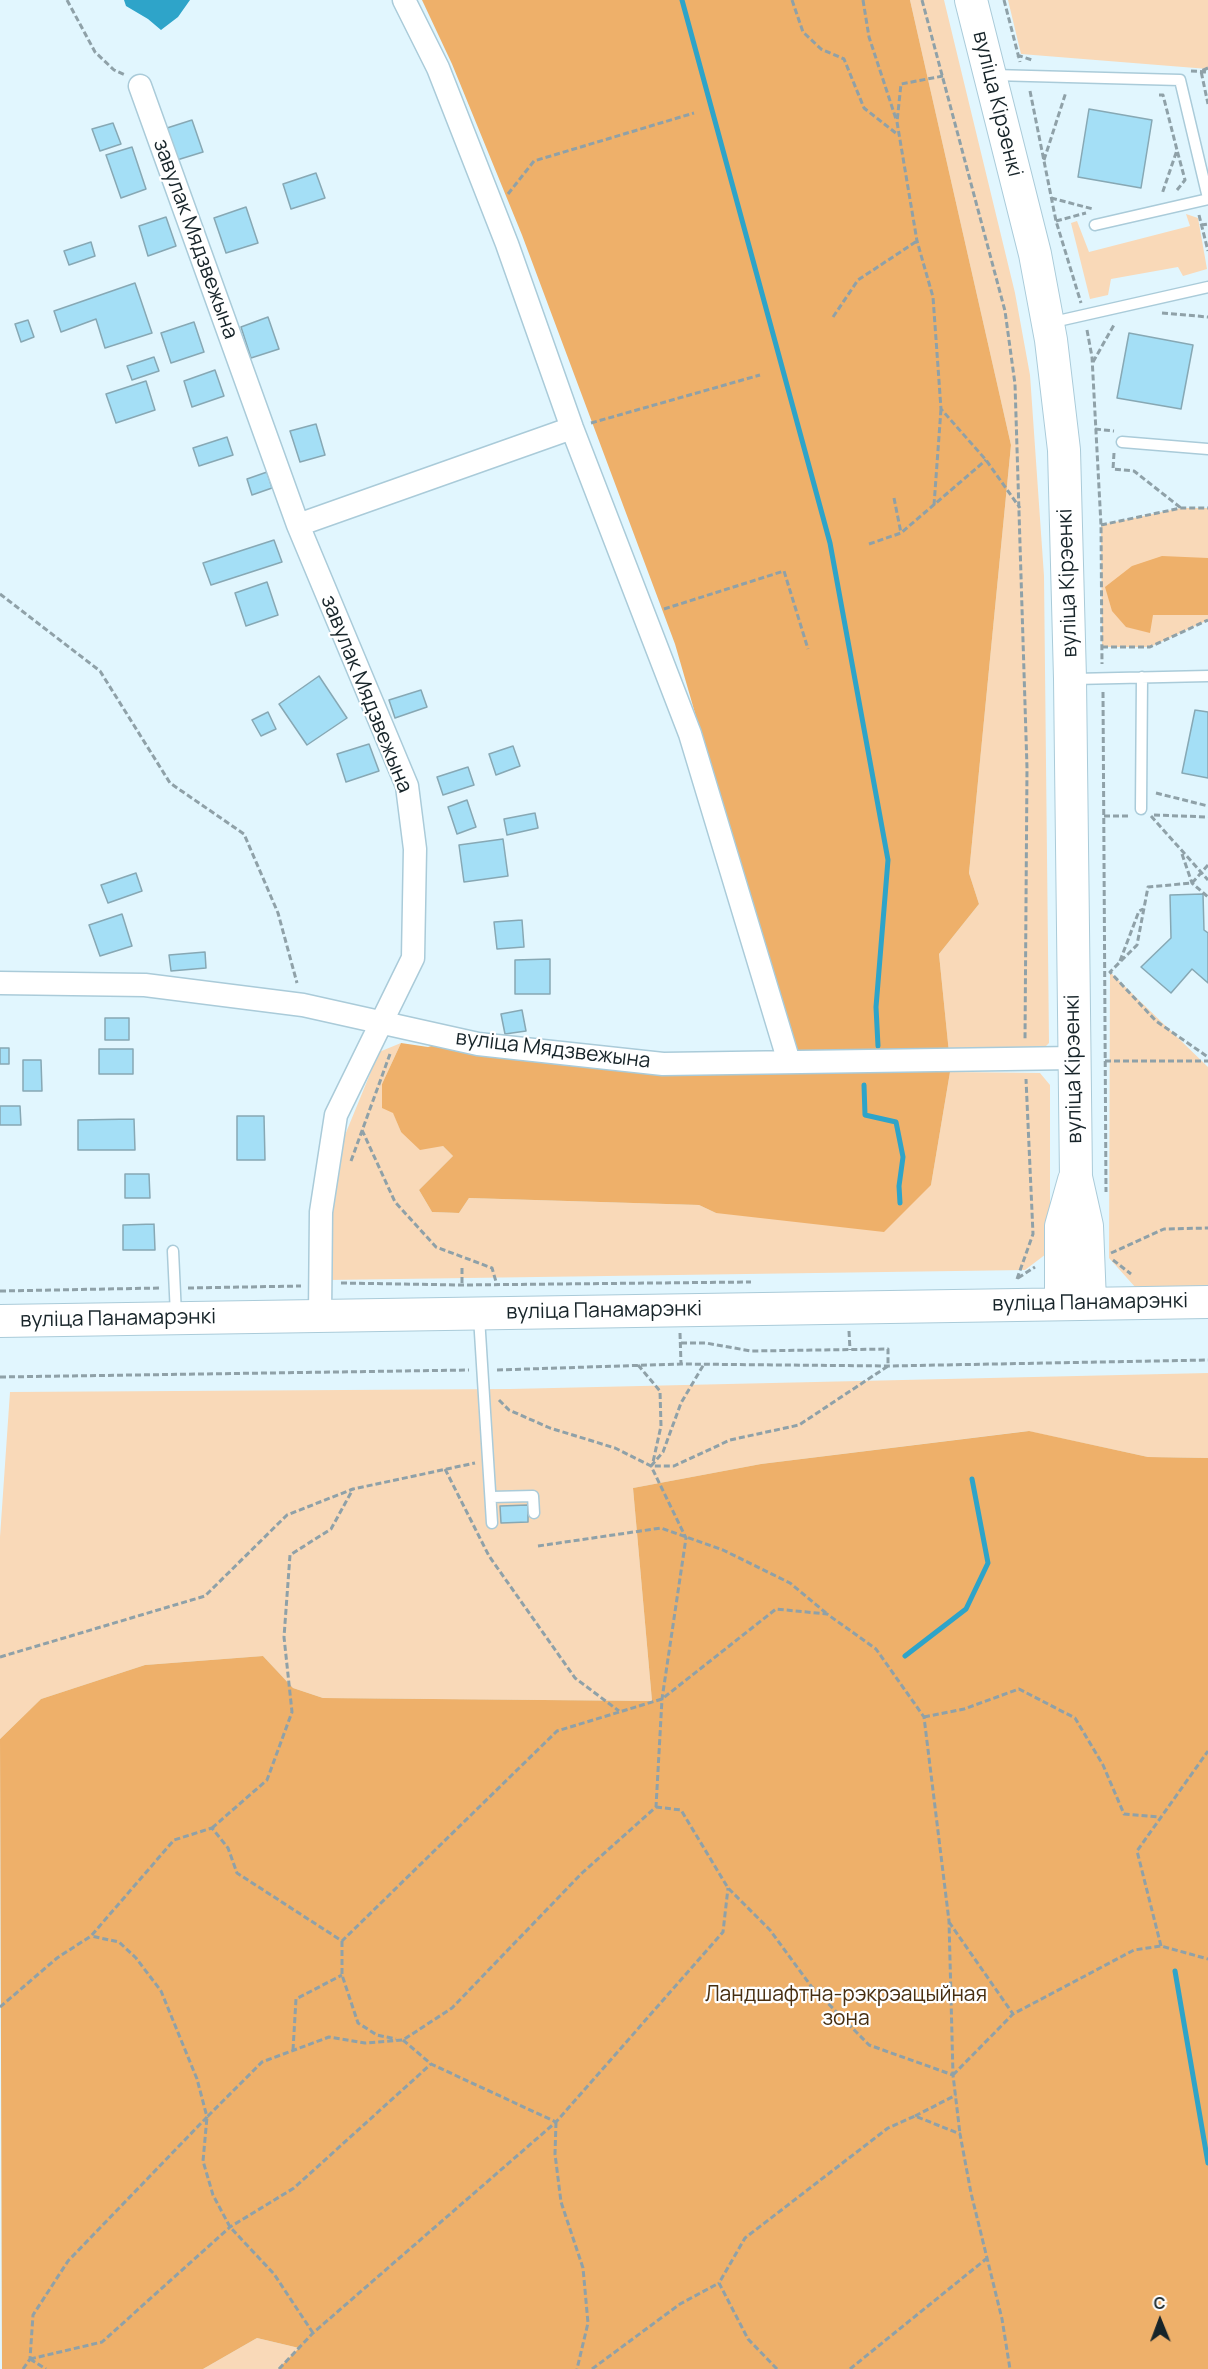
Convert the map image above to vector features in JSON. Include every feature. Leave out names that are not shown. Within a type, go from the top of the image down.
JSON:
[{"type":"street","points":[[404,0],[438,68],[494,212],[572,428],[690,734],[789,1062]]},
{"type":"street","name":"вуліца Кірэенкі","points":[[971,0],[1035,254],[1049,323],[1064,450],[1070,680],[1076,1177],[1087,1226],[1076,1303]]},
{"type":"street","name":"завулак Мядзвежына","points":[[140,86],[298,525],[407,786],[415,849],[413,958],[392,1023],[336,1115],[321,1212],[320,1301]]},
{"type":"street","points":[[298,525],[572,428]]},
{"type":"street","name":"вуліца Мядзвежына","points":[[0,983],[145,985],[303,1005],[478,1044],[663,1064],[1074,1058]]},
{"type":"street","name":"вуліца Панамарэнкі","points":[[0,1321],[176,1318],[320,1301],[478,1314],[1208,1302]]},
{"type":"lane","points":[[989,74],[1180,80],[1208,198],[1095,225]]},
{"type":"lane","points":[[1049,323],[1208,287]]},
{"type":"lane","points":[[1117,444],[1208,449]]},
{"type":"lane","points":[[1070,680],[1208,676]]},
{"type":"lane","points":[[1140,812],[1142,677]]},
{"type":"lane","points":[[173,1251],[176,1318]]},
{"type":"lane","points":[[478,1314],[492,1523]]},
{"type":"lane","points":[[490,1497],[533,1496],[534,1513]]},
{"type":"path","points":[[67,0],[95,52],[114,70],[140,86]]},
{"type":"path","points":[[792,0],[803,32],[821,49],[844,59],[864,108],[899,135]]},
{"type":"path","points":[[863,0],[868,37],[897,122],[917,241],[933,297],[941,409],[934,505]]},
{"type":"path","points":[[922,0],[1005,311],[1015,384],[1027,768],[1025,1059],[1033,1234],[1017,1279],[1040,1264]]},
{"type":"path","points":[[1208,68],[1201,71],[1208,104]]},
{"type":"path","points":[[897,122],[901,84],[943,76]]},
{"type":"path","points":[[1044,162],[1067,88],[1058,87]]},
{"type":"path","points":[[1030,90],[1040,88]]},
{"type":"path","points":[[1151,94],[1163,95],[1185,180],[1178,190],[1153,196]]},
{"type":"path","points":[[494,212],[534,161],[694,113]]},
{"type":"path","points":[[1164,193],[1178,150]]},
{"type":"path","points":[[1051,198],[1098,211],[1056,221]]},
{"type":"path","points":[[1195,200],[1208,251]]},
{"type":"path","points":[[1201,225],[1208,224]]},
{"type":"path","points":[[833,317],[858,280],[917,241]]},
{"type":"path","points":[[1092,364],[1116,321]]},
{"type":"path","points":[[572,428],[760,375]]},
{"type":"path","points":[[941,409],[986,460],[1020,508]]},
{"type":"path","points":[[1116,431],[1117,444],[1113,469],[1134,471],[1181,508]]},
{"type":"path","points":[[869,544],[901,533],[986,460]]},
{"type":"path","points":[[894,498],[901,533]]},
{"type":"path","points":[[1101,525],[1181,508],[1208,507]]},
{"type":"path","points":[[645,615],[784,571],[808,649]]},
{"type":"path","points":[[0,594],[100,671],[170,783],[244,834],[278,913],[303,1005]]},
{"type":"path","points":[[1102,647],[1150,647],[1208,620]]},
{"type":"path","points":[[1152,792],[1208,806]]},
{"type":"path","points":[[1104,816],[1140,812]]},
{"type":"path","points":[[1208,817],[1151,815],[1208,880]]},
{"type":"path","points":[[1181,850],[1192,883],[1208,897]]},
{"type":"path","points":[[1208,865],[1192,883],[1148,887],[1137,945],[1108,972],[1156,1022],[1208,1059]]},
{"type":"path","points":[[1120,961],[1139,911],[1143,909]]},
{"type":"path","points":[[347,1172],[362,1130],[392,1023]]},
{"type":"path","points":[[1105,1061],[1208,1059]]},
{"type":"path","points":[[362,1130],[394,1202],[436,1247],[492,1268],[497,1285]]},
{"type":"path","points":[[1131,1274],[1107,1255],[1164,1229],[1208,1228]]},
{"type":"path","points":[[340,1272],[340,1283],[497,1285],[760,1282]]},
{"type":"path","points":[[0,1291],[176,1288],[320,1301]]},
{"type":"path","points":[[681,1343],[706,1343],[751,1351],[888,1349],[888,1366]]},
{"type":"path","points":[[0,1377],[482,1370],[704,1364],[888,1366],[1208,1360]]},
{"type":"path","points":[[651,1466],[663,1452],[681,1403],[704,1364]]},
{"type":"path","points":[[638,1365],[660,1391],[661,1426],[656,1457],[651,1466]]},
{"type":"path","points":[[483,1384],[509,1410],[550,1428],[615,1448],[651,1466],[674,1466],[730,1440],[799,1425],[888,1366]]},
{"type":"path","points":[[0,1657],[206,1596],[287,1515],[353,1489],[488,1460]]},
{"type":"path","points":[[23,2369],[30,2359],[33,2315],[68,2261],[262,2062],[329,2037],[365,2043],[403,2040],[452,2008],[582,1872],[656,1807],[662,1699],[686,1538],[651,1466]]},
{"type":"path","points":[[445,1469],[489,1556],[574,1677],[620,1712]]},
{"type":"path","points":[[0,2007],[57,1958],[91,1936],[174,1840],[212,1828],[267,1780],[292,1712],[284,1637],[290,1555],[332,1529],[353,1489]]},
{"type":"path","points":[[538,1546],[661,1528],[723,1551],[790,1583],[827,1614],[876,1649],[924,1717],[949,1921],[953,2075],[960,2134],[986,2259],[1002,2319],[1010,2369]]},
{"type":"path","points":[[556,2122],[431,2064],[403,2040],[377,2035],[358,2024],[342,1975],[342,1941],[557,1731],[662,1699],[776,1610],[827,1614]]},
{"type":"path","points":[[924,1717],[964,1709],[1019,1689],[1075,1718],[1103,1765],[1124,1814],[1159,1817]]},
{"type":"path","points":[[1161,1946],[1137,1851],[1208,1751]]},
{"type":"path","points":[[656,1807],[681,1810],[728,1888],[770,1930],[811,1986],[869,2045],[953,2075]]},
{"type":"path","points":[[212,1828],[228,1848],[237,1873],[342,1941]]},
{"type":"path","points":[[279,2369],[314,2333],[556,2122],[723,1932],[728,1888]]},
{"type":"path","points":[[949,1921],[1013,2014]]},
{"type":"path","points":[[91,1936],[119,1942],[136,1958],[161,1991],[197,2079],[207,2117],[203,2160],[213,2195],[230,2227],[274,2274],[314,2333]]},
{"type":"path","points":[[953,2075],[1013,2014],[1134,1950],[1161,1946],[1208,1959]]},
{"type":"path","points":[[293,2050],[296,1998],[342,1975]]},
{"type":"path","points":[[30,2359],[102,2342],[230,2227],[294,2188],[431,2064]]},
{"type":"path","points":[[592,2369],[680,2304],[719,2283],[745,2238],[888,2128],[956,2095]]},
{"type":"path","points":[[915,2115],[960,2134]]},
{"type":"path","points":[[556,2122],[555,2154],[561,2202],[583,2268],[588,2323],[578,2369]]},
{"type":"path","points":[[850,2369],[986,2259]]},
{"type":"path","points":[[719,2283],[748,2339],[777,2369]]},
{"type":"path","points":[[30,2359],[46,2369]]},
{"type":"shaded area","points":[[910,0],[944,0],[1015,293],[1030,375],[1044,576],[1049,1043],[1038,1054],[949,1053],[939,954],[979,904],[969,873],[1011,445]]},
{"type":"shaded area","points":[[1008,0],[1208,0],[1208,69],[1021,54]]},
{"type":"shaded area","points":[[1186,214],[1198,218],[1207,269],[1183,276],[1178,267],[1111,279],[1108,295],[1090,299],[1071,223],[1077,221],[1089,252],[1190,226]]},
{"type":"shaded area","points":[[1181,508],[1208,508],[1208,620],[1150,647],[1102,647],[1101,525]]},
{"type":"shaded area","points":[[1110,972],[1208,1067],[1208,1287],[1136,1288],[1109,1258]]},
{"type":"shaded area","points":[[401,1043],[382,1084],[401,1132],[443,1146],[453,1156],[419,1190],[432,1212],[459,1213],[469,1198],[699,1205],[716,1213],[931,1185],[950,1072],[1040,1073],[1050,1085],[1050,1251],[1025,1270],[328,1280],[331,1182],[345,1135],[379,1052]]},
{"type":"shaded area","points":[[1208,1373],[1208,1458],[1148,1457],[1028,1431],[761,1464],[633,1488],[652,1701],[323,1698],[293,1688],[263,1656],[145,1665],[41,1699],[0,1739],[0,1537],[10,1392],[510,1389]]},
{"type":"shaded area","points":[[257,2338],[299,2348],[278,2369],[203,2369]]},
{"type":"green space","points":[[422,0],[910,0],[1011,445],[969,873],[979,904],[939,954],[949,1053],[794,1055],[675,644],[522,235],[452,64]]},
{"type":"green space","points":[[1162,556],[1208,558],[1208,615],[1153,615],[1150,633],[1126,627],[1112,611],[1105,587],[1132,566]]},
{"type":"green space","points":[[445,1042],[664,1067],[950,1072],[931,1185],[884,1232],[716,1213],[699,1205],[469,1198],[459,1213],[432,1212],[419,1190],[453,1156],[443,1146],[420,1150],[401,1132],[393,1113],[382,1108],[382,1084],[401,1043],[428,1047]]},
{"type":"green space","name":"Ландшафтна-рэкрэацыйная зона","points":[[1029,1431],[1148,1457],[1208,1458],[1208,2369],[278,2369],[299,2348],[257,2338],[203,2369],[2,2369],[0,1739],[41,1699],[145,1665],[263,1656],[293,1688],[323,1698],[652,1701],[633,1488],[761,1464]]},
{"type":"water","points":[[124,0],[190,0],[178,17],[161,30],[126,6]]},
{"type":"building","points":[[1089,109],[1152,120],[1141,188],[1078,177]]},
{"type":"building","points":[[192,120],[203,152],[177,160],[167,128]]},
{"type":"building","points":[[113,123],[121,144],[100,151],[92,129]]},
{"type":"building","points":[[132,147],[146,189],[121,198],[106,155]]},
{"type":"building","points":[[316,173],[325,198],[291,209],[283,184]]},
{"type":"building","points":[[246,207],[258,243],[226,253],[214,218]]},
{"type":"building","points":[[166,217],[176,246],[148,256],[139,226]]},
{"type":"building","points":[[91,242],[95,256],[69,265],[64,251]]},
{"type":"building","points":[[135,283],[152,333],[105,348],[96,319],[61,332],[54,311]]},
{"type":"building","points":[[268,317],[279,349],[251,358],[241,327]]},
{"type":"building","points":[[28,320],[34,337],[21,342],[15,324]]},
{"type":"building","points":[[194,322],[204,352],[171,363],[161,333]]},
{"type":"building","points":[[1129,333],[1193,345],[1181,409],[1117,398]]},
{"type":"building","points":[[154,357],[159,371],[132,380],[127,366]]},
{"type":"building","points":[[215,370],[224,396],[192,407],[184,381]]},
{"type":"building","points":[[146,381],[155,410],[116,423],[106,394]]},
{"type":"building","points":[[316,424],[325,455],[300,462],[290,431]]},
{"type":"building","points":[[227,437],[233,455],[199,466],[193,448]]},
{"type":"building","points":[[267,472],[272,488],[252,495],[247,479]]},
{"type":"building","points":[[274,540],[282,562],[211,585],[203,563]]},
{"type":"building","points":[[267,582],[278,615],[246,626],[235,593]]},
{"type":"building","points":[[319,676],[347,718],[307,745],[279,704]]},
{"type":"building","points":[[421,690],[427,707],[395,718],[389,700]]},
{"type":"building","points":[[1195,710],[1208,712],[1208,778],[1182,773]]},
{"type":"building","points":[[268,712],[276,729],[261,736],[252,720]]},
{"type":"building","points":[[369,744],[379,771],[346,782],[337,754]]},
{"type":"building","points":[[513,746],[520,766],[496,775],[489,754]]},
{"type":"building","points":[[468,767],[474,785],[443,795],[437,777]]},
{"type":"building","points":[[467,800],[476,827],[457,834],[448,807]]},
{"type":"building","points":[[535,813],[538,828],[507,835],[504,819]]},
{"type":"building","points":[[503,839],[508,876],[464,882],[459,845]]},
{"type":"building","points":[[136,873],[142,891],[108,903],[101,885]]},
{"type":"building","points":[[1203,894],[1204,930],[1208,933],[1208,983],[1192,969],[1171,993],[1141,967],[1171,938],[1170,895]]},
{"type":"building","points":[[122,914],[132,946],[100,956],[89,925]]},
{"type":"building","points":[[522,920],[524,947],[497,949],[494,922]]},
{"type":"building","points":[[205,952],[206,968],[171,971],[169,955]]},
{"type":"building","points":[[550,959],[550,994],[515,994],[515,960]]},
{"type":"building","points":[[522,1010],[526,1031],[505,1034],[501,1014]]},
{"type":"building","points":[[105,1018],[129,1018],[129,1040],[105,1040]]},
{"type":"building","points":[[0,1048],[9,1048],[9,1064],[0,1064]]},
{"type":"building","points":[[99,1049],[133,1049],[133,1074],[99,1074]]},
{"type":"building","points":[[23,1060],[41,1060],[42,1091],[23,1091]]},
{"type":"building","points":[[0,1106],[20,1106],[21,1125],[0,1125]]},
{"type":"building","points":[[237,1116],[264,1116],[265,1160],[237,1160]]},
{"type":"building","points":[[134,1119],[135,1150],[78,1150],[78,1120]]},
{"type":"building","points":[[125,1174],[149,1174],[150,1198],[125,1198]]},
{"type":"building","points":[[154,1224],[155,1250],[123,1250],[123,1225]]},
{"type":"building","points":[[528,1505],[528,1522],[501,1523],[500,1506]]},
{"type":"waterway","points":[[682,0],[830,543],[888,860],[876,1007],[878,1046]]},
{"type":"waterway","points":[[864,1085],[865,1115],[896,1122],[903,1157],[899,1186],[900,1203]]},
{"type":"waterway","points":[[905,1656],[966,1609],[988,1563],[972,1479]]},
{"type":"waterway","points":[[1175,1971],[1208,2163]]}]
